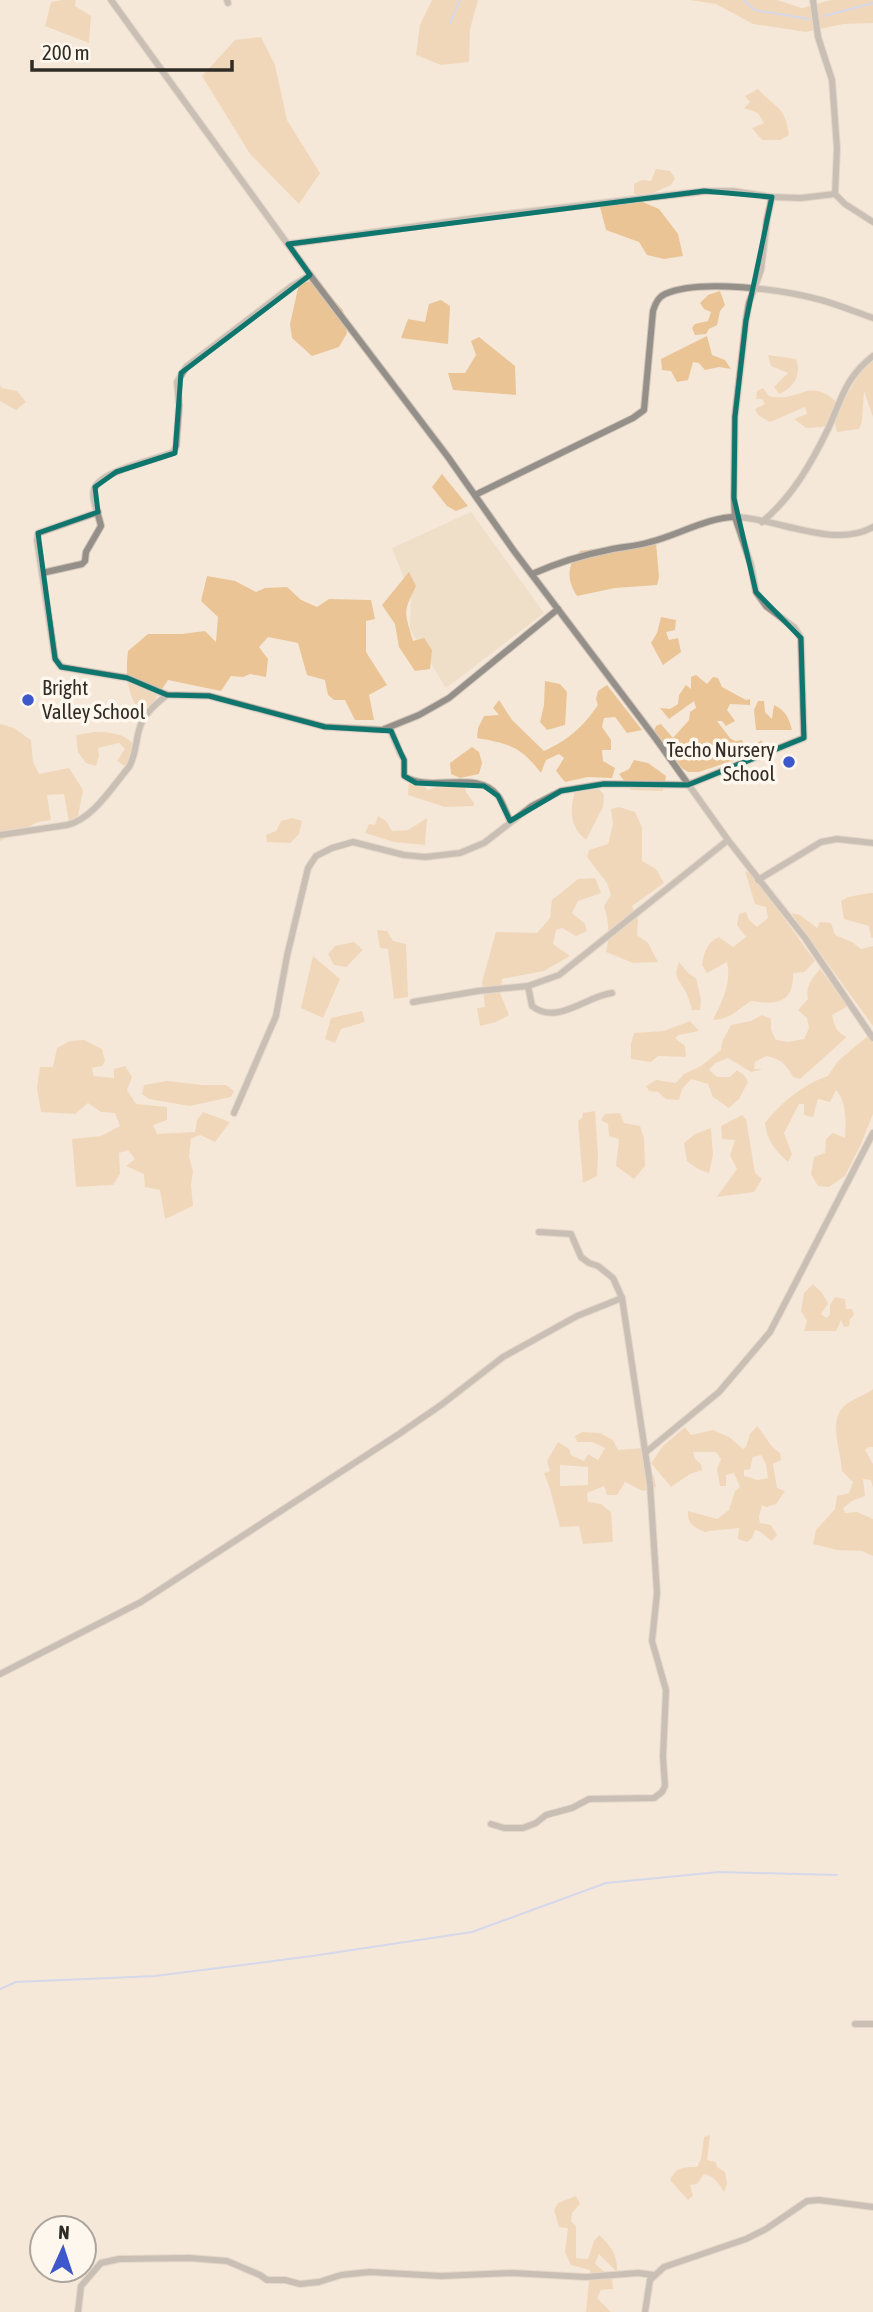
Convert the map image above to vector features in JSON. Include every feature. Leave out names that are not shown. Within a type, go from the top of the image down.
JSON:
[{"type":"street","points":[[111,0],[310,275],[728,840],[805,939],[873,1038]]},
{"type":"street","points":[[813,0],[818,37],[832,79],[837,148],[835,194],[845,205],[873,222]]},
{"type":"street","points":[[288,244],[490,216],[705,191],[800,198],[835,194]]},
{"type":"street","points":[[234,1112],[276,1016],[308,868],[316,856],[353,842],[404,855],[450,855],[484,843],[510,821],[546,798],[578,786],[688,785],[804,738],[801,638],[794,628],[770,610],[756,592],[751,565],[736,517],[734,498],[735,417],[746,321],[749,303],[761,270],[772,197]]},
{"type":"street","points":[[42,573],[85,561],[86,552],[101,526],[93,492],[97,484],[129,466],[170,454],[175,449],[179,406],[177,382],[187,367],[270,302],[310,275]]},
{"type":"street","points":[[475,495],[634,418],[644,410],[653,311],[655,303],[664,295],[710,287],[755,288],[820,300],[873,318]]},
{"type":"street","points":[[762,522],[798,483],[827,431],[851,376],[873,356]]},
{"type":"street","points":[[98,512],[38,533],[55,659],[66,668],[127,678],[167,695],[209,696],[324,727],[353,730],[390,729],[449,698],[558,609]]},
{"type":"street","points":[[532,574],[576,558],[647,543],[736,517],[826,533],[852,534],[873,527]]},
{"type":"street","points":[[0,835],[77,823],[89,814],[129,767],[144,718],[167,695]]},
{"type":"street","points":[[390,729],[404,760],[404,776],[416,783],[466,783],[484,786],[498,796],[510,821]]},
{"type":"street","points":[[758,880],[821,842],[837,839],[873,843]]},
{"type":"street","points":[[413,1002],[528,986],[559,975],[728,840]]},
{"type":"street","points":[[528,986],[532,1006],[547,1012],[564,1011],[596,996],[612,993]]},
{"type":"street","points":[[646,1452],[719,1392],[770,1332],[873,1133]]},
{"type":"street","points":[[491,1824],[504,1828],[523,1828],[546,1815],[572,1808],[589,1799],[654,1798],[664,1790],[666,1690],[652,1641],[657,1593],[646,1452],[622,1298],[613,1278],[581,1257],[571,1234],[538,1232]]},
{"type":"street","points":[[0,1674],[141,1602],[399,1434],[503,1357],[577,1316],[622,1298]]},
{"type":"street","points":[[855,2024],[873,2024]]},
{"type":"street","points":[[645,2312],[647,2291],[654,2275],[664,2267],[755,2234],[807,2201],[873,2207]]},
{"type":"street","points":[[79,2312],[81,2286],[101,2263],[119,2259],[188,2258],[227,2262],[267,2280],[285,2280],[300,2284],[369,2272],[441,2276],[512,2273],[586,2277],[638,2273],[654,2275]]},
{"type":"highlighted area","points":[[704,191],[772,197],[746,321],[735,417],[734,498],[756,592],[801,638],[804,738],[688,785],[604,784],[561,791],[510,821],[498,796],[484,786],[416,783],[404,776],[404,760],[391,731],[325,727],[209,696],[167,695],[127,678],[61,667],[55,659],[38,533],[98,512],[95,487],[116,472],[175,453],[181,373],[310,275],[288,244]]},
{"type":"shaded area","points":[[76,0],[75,6],[91,16],[89,43],[45,26],[51,2]]},
{"type":"shaded area","points":[[432,0],[478,0],[470,29],[469,62],[441,65],[416,55],[420,25]]},
{"type":"shaded area","points":[[690,0],[777,0],[802,8],[831,0],[873,0],[873,23],[843,24],[806,32],[753,24],[716,4]]},
{"type":"shaded area","points":[[261,37],[275,65],[287,120],[320,173],[299,204],[250,154],[202,76],[235,40]]},
{"type":"shaded area","points":[[758,89],[779,108],[785,118],[789,135],[780,140],[762,140],[752,128],[764,123],[758,113],[744,108],[750,102],[745,96]]},
{"type":"shaded area","points":[[656,169],[670,171],[675,178],[671,185],[642,198],[634,194],[634,184],[642,180],[651,181]]},
{"type":"shaded area","points":[[638,200],[659,209],[678,234],[683,256],[664,259],[647,255],[639,242],[606,230],[600,207]]},
{"type":"shaded area","points":[[315,280],[343,310],[347,333],[339,347],[312,356],[292,338],[290,324],[299,284]]},
{"type":"shaded area","points":[[720,291],[725,305],[720,311],[717,325],[706,334],[695,335],[692,328],[695,324],[708,321],[711,312],[704,309],[700,303],[708,295]]},
{"type":"shaded area","points":[[441,300],[450,306],[448,344],[401,338],[408,319],[425,322],[429,304]]},
{"type":"shaded area","points":[[707,336],[712,355],[725,360],[731,369],[719,367],[705,370],[699,363],[693,362],[688,380],[677,382],[671,371],[662,370],[661,359]]},
{"type":"shaded area","points":[[479,337],[515,366],[516,395],[453,390],[448,373],[465,373],[476,355],[471,341]]},
{"type":"shaded area","points":[[768,355],[796,359],[798,365],[795,380],[779,394],[774,387],[788,373],[771,366]]},
{"type":"shaded area","points":[[873,358],[873,417],[864,391],[859,429],[837,432],[835,423],[806,428],[794,419],[807,414],[805,407],[770,422],[758,415],[755,409],[765,404],[762,399],[756,399],[757,391],[763,388],[769,396],[780,397],[813,390],[830,396],[840,406],[864,366]]},
{"type":"shaded area","points":[[0,385],[2,388],[17,391],[26,402],[16,410],[0,401]]},
{"type":"shaded area","points":[[442,474],[468,506],[456,511],[447,506],[432,487]]},
{"type":"shaded area","points":[[471,512],[544,613],[446,688],[410,629],[411,596],[392,548]]},
{"type":"shaded area","points":[[656,542],[659,577],[657,585],[615,588],[577,596],[571,584],[570,568],[580,551]]},
{"type":"shaded area","points":[[409,572],[416,586],[408,602],[407,618],[413,641],[424,638],[432,650],[430,669],[415,671],[399,647],[395,624],[382,605]]},
{"type":"shaded area","points":[[207,576],[235,581],[256,592],[265,588],[287,587],[301,600],[317,607],[329,599],[371,600],[375,619],[366,621],[366,652],[387,685],[369,695],[374,720],[355,720],[345,700],[334,700],[328,695],[325,680],[307,675],[298,643],[268,637],[259,647],[268,659],[266,677],[250,674],[243,677],[231,676],[221,691],[168,680],[144,716],[134,702],[128,686],[128,651],[148,634],[205,631],[216,642],[218,617],[201,601]]},
{"type":"shaded area","points":[[661,617],[676,620],[675,630],[666,632],[669,640],[678,638],[681,652],[663,665],[651,643]]},
{"type":"shaded area","points":[[696,675],[707,684],[713,677],[718,678],[722,687],[746,700],[750,699],[750,705],[730,704],[727,710],[735,721],[726,726],[722,721],[717,721],[730,738],[735,741],[742,740],[745,746],[751,747],[762,740],[764,750],[699,772],[688,772],[682,768],[654,731],[656,726],[661,724],[673,738],[689,720],[690,712],[696,708],[694,701],[669,719],[660,708],[670,709],[678,704],[679,695],[686,685],[691,689],[691,677]]},
{"type":"shaded area","points":[[545,681],[560,684],[567,692],[565,725],[547,730],[540,722]]},
{"type":"shaded area","points":[[607,685],[642,730],[627,733],[615,717],[604,718],[602,727],[611,740],[611,750],[602,750],[603,761],[615,768],[612,778],[588,777],[565,782],[556,771],[564,758],[559,754],[546,760],[541,773],[527,757],[514,748],[477,738],[484,716],[499,715],[493,708],[499,700],[512,720],[544,751],[568,737],[587,720],[598,705],[598,691]]},
{"type":"shaded area","points":[[758,701],[764,701],[765,712],[772,719],[774,705],[784,712],[792,730],[756,730],[754,710]]},
{"type":"shaded area","points":[[0,724],[14,728],[31,740],[33,762],[39,774],[69,768],[83,790],[78,816],[69,822],[64,794],[47,795],[51,820],[38,822],[0,841]]},
{"type":"shaded area","points":[[95,732],[121,735],[133,744],[131,757],[125,766],[117,761],[125,749],[119,743],[98,748],[96,766],[86,763],[78,752],[76,735]]},
{"type":"shaded area","points":[[472,747],[479,752],[482,763],[479,774],[460,778],[451,774],[450,763]]},
{"type":"shaded area","points":[[634,760],[648,763],[666,776],[663,791],[631,790],[619,774],[629,769]]},
{"type":"shaded area","points":[[438,780],[464,781],[466,792],[474,806],[445,807],[408,795],[409,781],[422,784],[428,790],[436,787]]},
{"type":"shaded area","points":[[592,783],[604,794],[603,807],[586,840],[574,824],[572,805],[575,790]]},
{"type":"shaded area","points":[[619,807],[635,812],[642,827],[642,861],[656,869],[664,883],[632,906],[638,920],[637,935],[648,943],[658,962],[633,963],[606,952],[608,929],[604,906],[611,895],[607,883],[587,857],[589,850],[608,844],[613,824],[611,809]]},
{"type":"shaded area","points":[[378,816],[386,821],[392,831],[408,830],[427,818],[425,845],[394,842],[365,833],[369,824],[375,825]]},
{"type":"shaded area","points":[[292,818],[302,821],[299,834],[290,843],[267,842],[266,835],[276,831],[281,821]]},
{"type":"shaded area","points":[[745,871],[753,875],[815,961],[804,972],[793,973],[791,991],[782,1000],[769,1003],[751,1001],[729,1016],[713,1020],[725,992],[728,970],[727,962],[707,973],[702,965],[707,948],[719,937],[733,947],[746,937],[737,925],[739,914],[746,912],[749,920],[757,927],[768,918],[766,907],[755,904]]},
{"type":"shaded area","points":[[595,878],[601,893],[578,901],[572,913],[585,924],[587,931],[576,936],[562,928],[556,930],[553,944],[570,956],[544,971],[502,979],[500,993],[509,1015],[480,1026],[477,1008],[485,1007],[482,982],[496,932],[537,933],[550,918],[552,900],[578,879]]},
{"type":"shaded area","points":[[873,893],[873,938],[869,926],[844,919],[841,901]]},
{"type":"shaded area","points":[[791,913],[800,915],[817,928],[820,922],[831,923],[835,935],[861,949],[873,946],[873,1026]]},
{"type":"shaded area","points":[[377,930],[387,931],[393,941],[406,944],[408,997],[394,999],[388,949],[380,948]]},
{"type":"shaded area","points":[[354,942],[363,950],[346,967],[334,965],[328,954],[335,946]]},
{"type":"shaded area","points":[[313,956],[340,979],[323,1018],[301,1008]]},
{"type":"shaded area","points":[[679,962],[696,978],[701,1000],[700,1010],[692,1010],[678,979]]},
{"type":"shaded area","points":[[820,969],[848,1006],[832,1015],[836,1029],[847,1037],[800,1079],[793,1077],[782,1063],[771,1057],[766,1056],[755,1062],[754,1069],[763,1069],[751,1072],[728,1058],[715,1063],[709,1070],[717,1077],[730,1077],[737,1070],[748,1082],[739,1099],[729,1108],[713,1097],[708,1084],[691,1079],[682,1089],[679,1100],[666,1099],[658,1092],[649,1091],[646,1086],[656,1080],[676,1083],[684,1074],[701,1066],[721,1050],[731,1025],[751,1021],[762,1015],[771,1019],[771,1030],[776,1040],[788,1042],[804,1039],[809,1028],[807,1018],[798,1010],[808,999],[808,986]]},
{"type":"shaded area","points":[[362,1011],[365,1022],[341,1029],[335,1043],[325,1039],[331,1018]]},
{"type":"shaded area","points":[[690,1021],[699,1031],[675,1038],[685,1046],[686,1057],[658,1056],[651,1062],[631,1059],[634,1033],[664,1031]]},
{"type":"shaded area","points":[[869,1035],[873,1043],[873,1114],[845,1176],[829,1187],[818,1186],[811,1174],[814,1157],[825,1153],[826,1139],[833,1133],[845,1138],[844,1107],[836,1090],[830,1102],[818,1099],[813,1117],[804,1115],[804,1104],[799,1104],[784,1133],[792,1154],[788,1162],[772,1145],[765,1123],[793,1095],[828,1076],[838,1061]]},
{"type":"shaded area","points":[[84,1040],[102,1049],[105,1061],[102,1066],[92,1068],[94,1076],[114,1078],[114,1069],[125,1066],[132,1077],[127,1090],[136,1104],[167,1107],[167,1120],[153,1125],[157,1134],[195,1132],[197,1120],[203,1112],[230,1122],[215,1142],[200,1135],[191,1139],[189,1157],[193,1171],[193,1206],[165,1219],[160,1190],[145,1187],[144,1174],[126,1166],[135,1159],[128,1150],[119,1153],[120,1174],[113,1185],[76,1187],[72,1139],[101,1136],[120,1126],[115,1113],[101,1112],[88,1103],[75,1114],[41,1112],[37,1088],[40,1067],[53,1067],[57,1048],[70,1041]]},
{"type":"shaded area","points":[[167,1081],[226,1085],[234,1091],[231,1097],[190,1106],[149,1099],[142,1094],[144,1085]]},
{"type":"shaded area","points":[[595,1111],[597,1176],[583,1183],[578,1121],[583,1113]]},
{"type":"shaded area","points":[[620,1113],[624,1123],[640,1126],[644,1138],[645,1166],[634,1179],[616,1166],[619,1139],[609,1136],[608,1124],[601,1120],[605,1114]]},
{"type":"shaded area","points":[[742,1115],[746,1119],[755,1173],[762,1179],[754,1192],[717,1197],[737,1169],[730,1155],[735,1140],[722,1139],[721,1126]]},
{"type":"shaded area","points":[[711,1128],[713,1155],[709,1173],[687,1161],[684,1143],[695,1134]]},
{"type":"shaded area","points":[[813,1284],[828,1303],[821,1314],[826,1318],[830,1315],[830,1305],[835,1297],[845,1299],[846,1309],[852,1309],[854,1315],[849,1326],[844,1327],[841,1320],[836,1331],[804,1331],[807,1321],[801,1311],[804,1293]]},
{"type":"shaded area","points":[[873,1389],[873,1447],[865,1450],[873,1464],[873,1488],[871,1480],[863,1479],[865,1496],[843,1508],[845,1513],[857,1512],[873,1519],[873,1556],[862,1551],[837,1550],[813,1544],[816,1530],[835,1509],[837,1496],[849,1493],[853,1482],[842,1471],[836,1428],[839,1413],[844,1406]]},
{"type":"shaded area","points":[[757,1426],[780,1453],[781,1460],[773,1464],[777,1488],[785,1491],[776,1504],[766,1507],[762,1505],[759,1517],[760,1523],[771,1525],[777,1535],[772,1541],[755,1530],[747,1542],[738,1539],[739,1528],[705,1532],[690,1522],[688,1511],[717,1519],[729,1510],[735,1491],[740,1487],[734,1473],[726,1475],[726,1486],[720,1486],[717,1469],[721,1459],[716,1452],[693,1452],[702,1470],[690,1474],[671,1487],[651,1463],[663,1446],[685,1427],[691,1435],[713,1430],[729,1437],[743,1449]],"holes":[[[761,1455],[766,1464],[768,1478],[758,1480],[744,1476],[744,1470],[750,1469],[753,1457]]]},
{"type":"shaded area","points":[[582,1432],[600,1433],[613,1440],[618,1450],[644,1448],[646,1467],[654,1476],[656,1487],[643,1491],[625,1482],[617,1495],[607,1495],[604,1486],[587,1493],[588,1502],[601,1504],[611,1512],[613,1542],[583,1544],[579,1526],[560,1527],[544,1473],[550,1471],[547,1461],[558,1442],[569,1449],[571,1455],[584,1461],[588,1454],[598,1460],[605,1448],[592,1442],[577,1442],[575,1436]],"holes":[[[560,1465],[588,1467],[588,1485],[560,1486]]]},
{"type":"shaded area","points":[[710,2135],[707,2160],[716,2162],[717,2167],[725,2172],[727,2184],[724,2192],[716,2180],[704,2174],[697,2184],[690,2185],[693,2196],[688,2200],[670,2180],[675,2172],[681,2169],[697,2167],[704,2137]]},
{"type":"shaded area","points":[[576,2196],[580,2204],[572,2213],[571,2221],[576,2226],[576,2258],[588,2259],[599,2235],[615,2256],[617,2272],[599,2254],[595,2264],[612,2278],[613,2289],[601,2290],[597,2298],[611,2312],[586,2312],[590,2270],[571,2265],[565,2252],[568,2228],[559,2227],[554,2210],[558,2203]]},
{"type":"waterway","points":[[450,23],[460,0]]},
{"type":"waterway","points":[[743,0],[755,10],[809,19]]},
{"type":"waterway","points":[[824,16],[873,3]]},
{"type":"waterway","points":[[0,1989],[16,1982],[155,1976],[472,1932],[606,1883],[719,1872],[837,1875]]},
{"type":"place","name":"Bright Valley School","points":[[28,700]]},
{"type":"place","name":"Techo Nursery School","points":[[789,762]]}]
